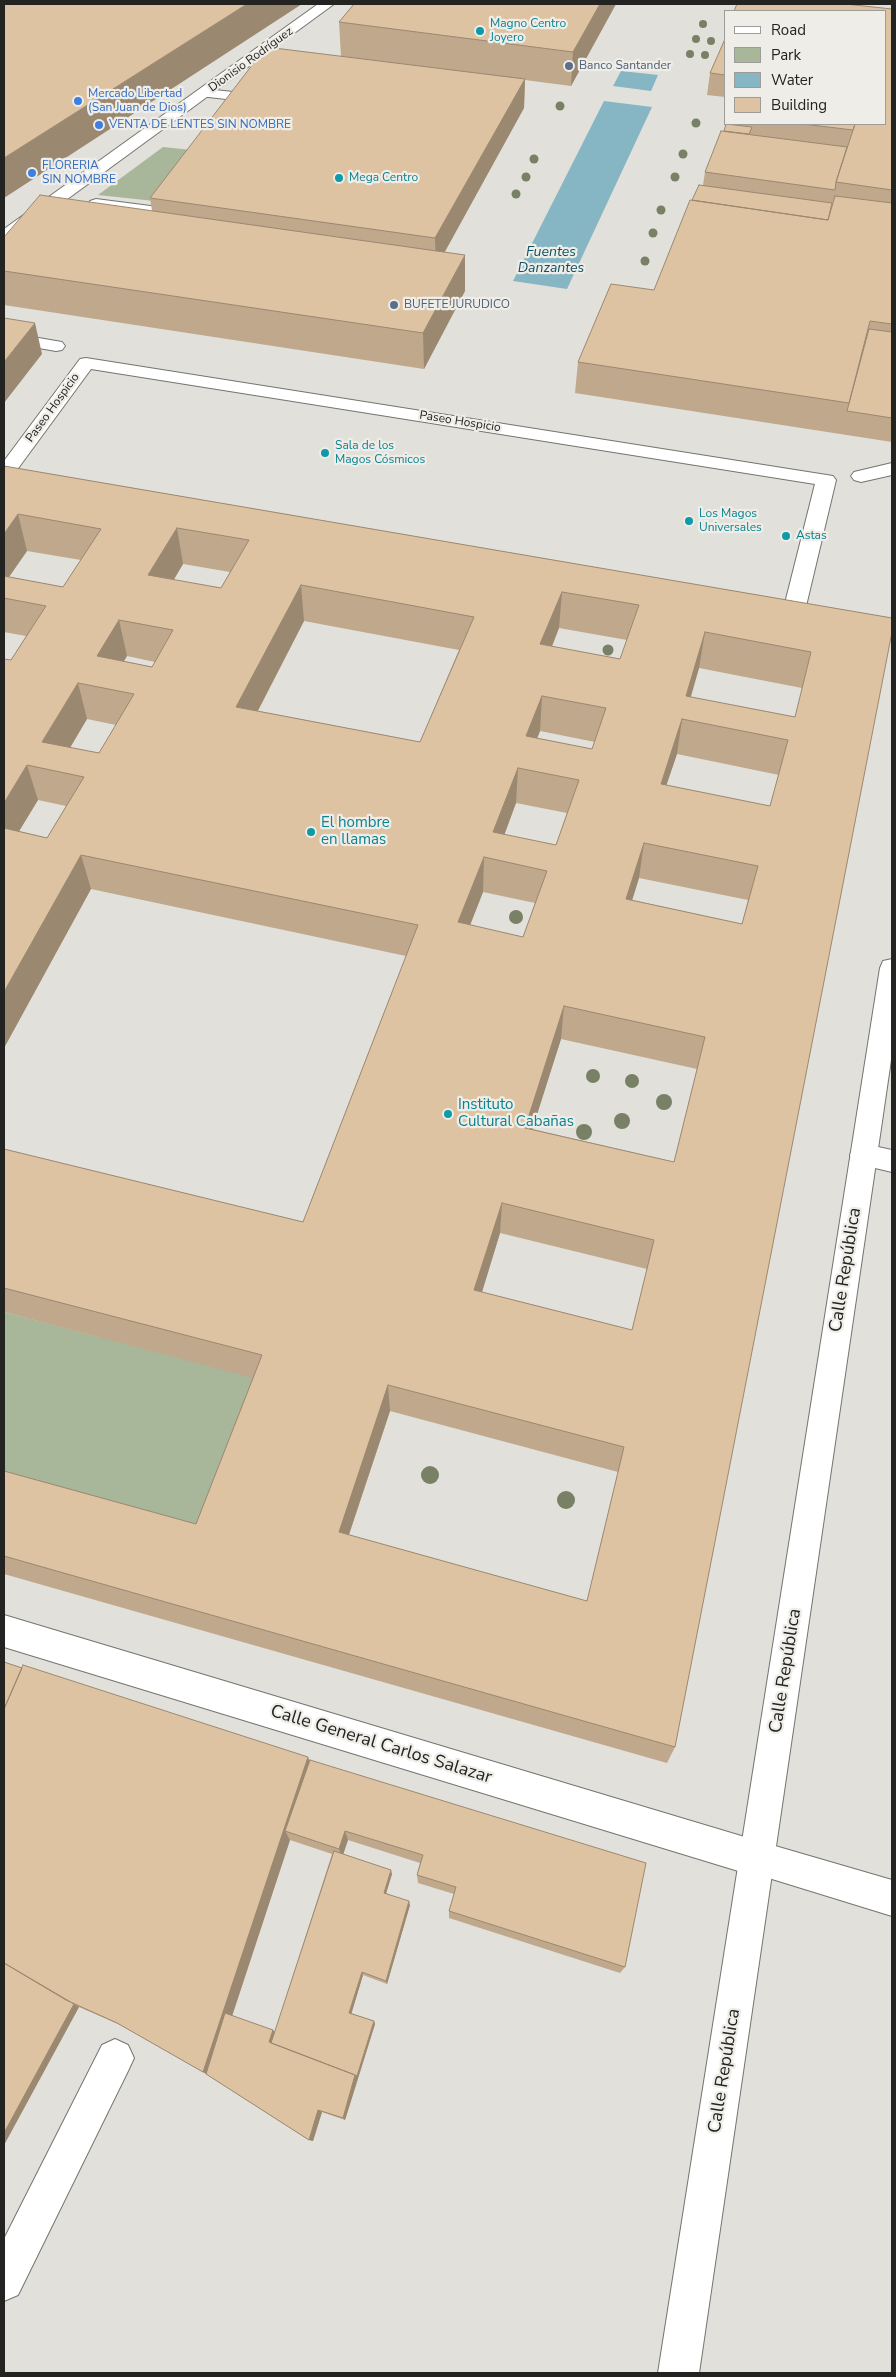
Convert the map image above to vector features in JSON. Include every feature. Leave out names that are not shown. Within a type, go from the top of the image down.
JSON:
[{"type":"street","name":"Dionisio Rodríguez","points":[[60,211],[211,89],[327,4]]},
{"type":"street","points":[[255,58],[274,60]]},
{"type":"street","points":[[211,89],[255,94]]},
{"type":"street","points":[[4,237],[37,214],[60,211],[161,219],[84,215]]},
{"type":"street","points":[[4,338],[56,346]]},
{"type":"street","name":"Paseo Hospicio","points":[[4,474],[86,363],[826,480],[790,623]]},
{"type":"street","points":[[861,476],[892,469]]},
{"type":"street","name":"Calle República","points":[[678,2373],[758,1859],[878,1158],[892,968]]},
{"type":"street","name":"Calle General Carlos Salazar","points":[[4,1631],[892,1898]]},
{"type":"street","points":[[4,2281],[115,2058]]},
{"type":"green space","points":[[163,147],[211,152],[173,203],[98,195]]},
{"type":"green space","points":[[4,1312],[268,1381],[205,1547],[4,1491]]},
{"type":"water","points":[[621,71],[658,75],[651,91],[613,86]]},
{"type":"water","name":"Fuentes Danzantes","points":[[604,101],[652,107],[567,289],[513,281]]},
{"type":"building","name":"Mercado Libertad (San Juan de Dios)","points":[[4,4],[247,4],[4,158]]},
{"type":"building","points":[[354,4],[600,4],[573,52],[339,22]]},
{"type":"building","points":[[737,4],[845,4],[892,9],[892,190],[836,182],[855,125],[886,125],[886,10],[734,10]]},
{"type":"building","points":[[724,41],[724,75],[710,73]]},
{"type":"building","name":"Mega Centro","points":[[266,47],[525,79],[435,238],[150,198]]},
{"type":"building","points":[[726,125],[752,127],[749,134],[724,131]]},
{"type":"building","points":[[811,125],[855,125],[853,130]]},
{"type":"building","points":[[721,131],[847,147],[835,190],[705,172]]},
{"type":"building","points":[[699,185],[832,203],[828,220],[692,200]]},
{"type":"building","points":[[40,195],[465,255],[423,333],[4,271],[4,237]]},
{"type":"building","points":[[835,196],[892,203],[892,324],[870,321],[849,403],[578,362],[611,284],[654,290],[690,200],[828,220]]},
{"type":"building","points":[[4,318],[35,323],[4,362]]},
{"type":"building","points":[[869,329],[892,332],[892,418],[847,411]]},
{"type":"building","name":"Instituto Cultural Cabañas","points":[[4,466],[892,618],[892,632],[675,1747],[4,1556],[4,1471],[196,1524],[262,1355],[4,1288],[4,1149],[303,1222],[418,925],[81,855],[4,992],[4,828],[47,838],[84,777],[27,765],[4,803],[4,659],[11,660],[46,606],[4,598],[4,576],[63,587],[101,529],[18,514],[4,534]],"holes":[[[177,528],[249,540],[221,588],[148,575]],[[301,585],[474,617],[420,742],[236,707]],[[562,592],[639,605],[620,659],[540,644]],[[119,620],[173,630],[152,667],[97,656]],[[705,632],[811,652],[795,717],[686,696]],[[78,683],[134,694],[99,753],[42,742]],[[542,696],[606,708],[592,749],[526,736]],[[682,719],[788,740],[770,806],[661,784]],[[518,768],[579,780],[556,845],[493,832]],[[644,843],[758,866],[742,924],[626,899]],[[484,857],[547,871],[523,937],[458,922]],[[564,1006],[705,1037],[674,1162],[525,1128]],[[502,1203],[654,1240],[632,1330],[474,1290]],[[388,1385],[624,1447],[587,1601],[339,1532]]]},
{"type":"building","points":[[4,1662],[22,1668],[4,1709]]},
{"type":"building","points":[[23,1665],[308,1757],[203,2072],[117,2023],[66,2000],[4,1963],[4,1709]]},
{"type":"building","points":[[310,1760],[646,1863],[625,1967],[449,1911],[456,1887],[417,1875],[423,1855],[345,1831],[339,1849],[285,1831]]},
{"type":"building","points":[[334,1851],[391,1870],[384,1893],[409,1901],[386,1981],[362,1972],[349,2013],[374,2021],[357,2076],[271,2043]]},
{"type":"building","points":[[4,1963],[74,2004],[4,2133]]},
{"type":"building","points":[[225,2013],[273,2030],[269,2042],[355,2075],[343,2118],[318,2110],[309,2140],[206,2074]]},
{"type":"place","name":"Magno Centro Joyero","points":[[480,31]]},
{"type":"place","name":"Banco Santander","points":[[569,66]]},
{"type":"place","name":"Mercado Libertad (San Juan de Dios)","points":[[78,101]]},
{"type":"place","name":"VENTA DE LENTES SIN NOMBRE","points":[[99,125]]},
{"type":"place","name":"FLORERIA SIN NOMBRE","points":[[32,173]]},
{"type":"place","name":"Mega Centro","points":[[339,178]]},
{"type":"place","name":"BUFETE JURUDICO","points":[[394,305]]},
{"type":"place","name":"Sala de los Magos Cósmicos","points":[[325,453]]},
{"type":"place","name":"Los Magos Universales","points":[[689,521]]},
{"type":"place","name":"Astas","points":[[786,536]]},
{"type":"place","name":"El hombre en llamas","points":[[311,832]]},
{"type":"place","name":"Instituto Cultural Cabañas","points":[[448,1114]]}]
